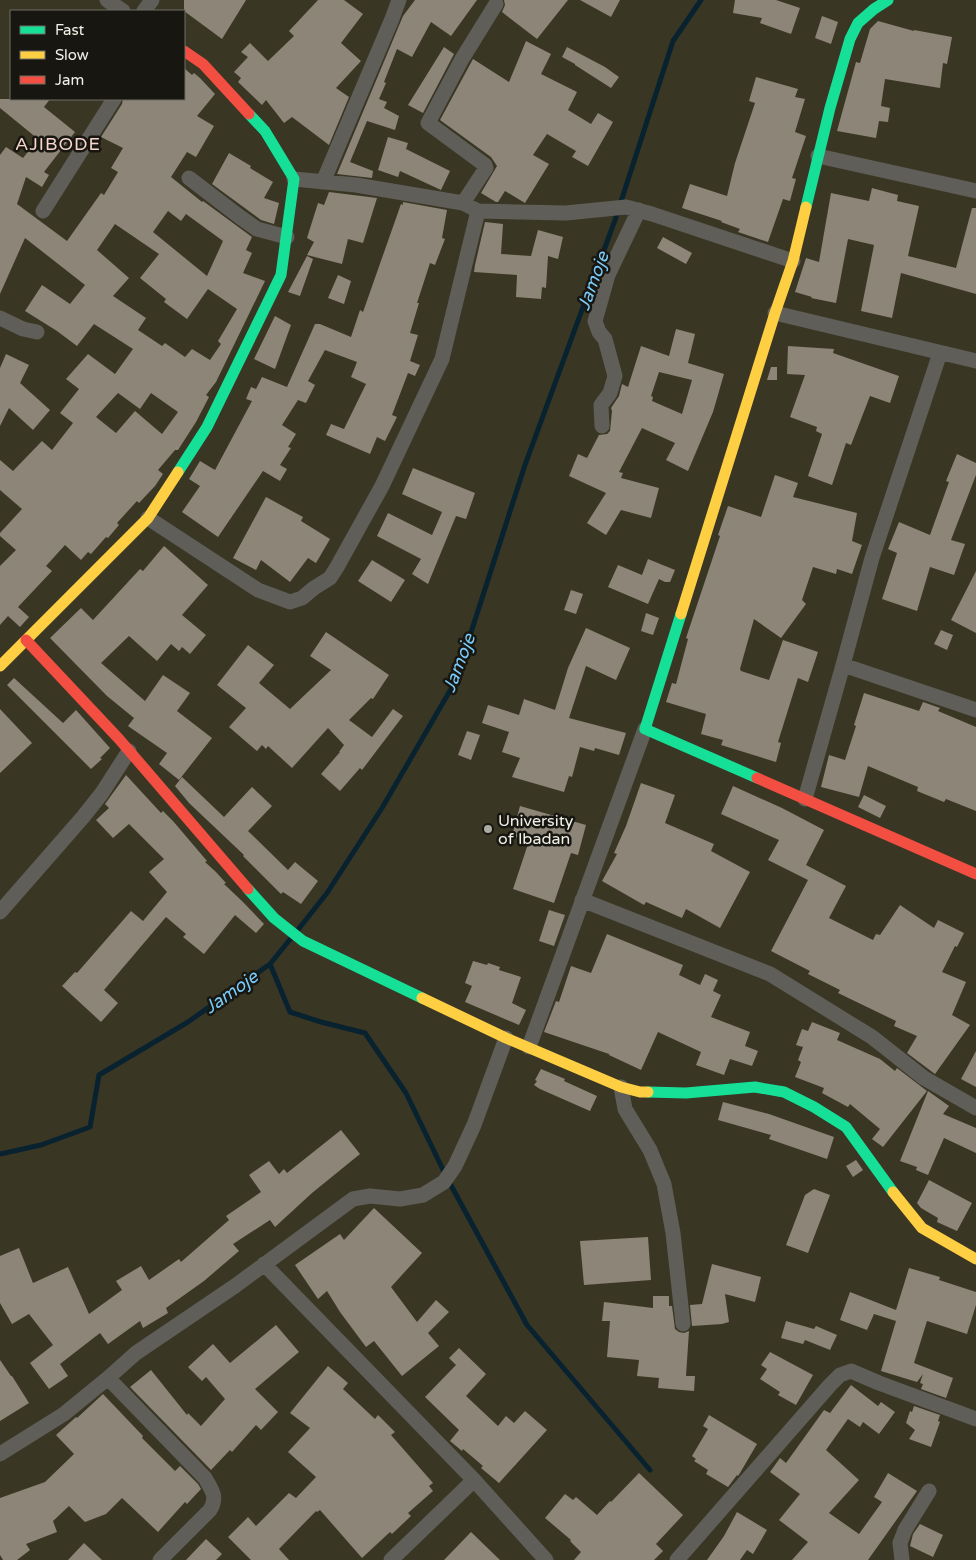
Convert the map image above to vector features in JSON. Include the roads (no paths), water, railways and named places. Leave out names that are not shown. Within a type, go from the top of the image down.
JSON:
[{"type":"street","points":[[107,0],[122,10]]},
{"type":"street","points":[[322,182],[392,19],[398,0]]},
{"type":"street","points":[[529,1047],[645,729],[774,313],[793,261],[830,108],[850,39],[858,23],[888,0]]},
{"type":"street","points":[[464,203],[486,168],[485,165],[428,124],[462,59],[496,4]]},
{"type":"street","points":[[0,666],[148,518],[207,427],[281,275],[294,179],[265,131],[203,64],[185,52]]},
{"type":"street","points":[[43,211],[113,100]]},
{"type":"street","points":[[818,156],[976,191]]},
{"type":"street","points":[[189,178],[257,228],[287,237]]},
{"type":"street","points":[[294,179],[356,185],[464,203],[478,211],[566,213],[626,207],[793,261]]},
{"type":"street","points":[[602,426],[601,405],[610,393],[615,376],[605,339],[599,332],[595,321],[608,275],[639,210]]},
{"type":"street","points":[[148,518],[258,590],[290,602],[302,598],[330,578],[382,486],[442,359],[478,211]]},
{"type":"street","points":[[774,313],[976,361]]},
{"type":"street","points":[[0,318],[23,330],[37,332]]},
{"type":"street","points":[[805,799],[844,665],[872,558],[940,353]]},
{"type":"street","points":[[26,640],[129,751],[274,918],[303,941],[506,1038],[621,1087],[640,1092],[686,1093],[755,1087],[784,1092],[814,1107],[846,1127],[895,1195],[922,1228],[976,1259]]},
{"type":"street","points":[[844,665],[976,710]]},
{"type":"street","points":[[645,729],[976,874]]},
{"type":"street","points":[[0,912],[83,818],[102,793],[129,751]]},
{"type":"street","points":[[582,900],[770,974],[872,1037],[924,1078],[976,1108]]},
{"type":"street","points":[[0,1454],[64,1414],[136,1354],[353,1199],[370,1196],[400,1199],[423,1195],[444,1182],[456,1166],[474,1125],[506,1038]]},
{"type":"street","points":[[621,1087],[626,1108],[650,1150],[664,1184],[673,1233],[683,1324]]},
{"type":"street","points":[[264,1264],[474,1480],[546,1560]]},
{"type":"street","points":[[677,1560],[830,1384],[840,1375],[851,1371],[879,1384],[976,1419]]},
{"type":"street","points":[[108,1378],[205,1478],[214,1493],[214,1504],[210,1510],[160,1560]]},
{"type":"street","points":[[392,1560],[474,1480]]},
{"type":"street","points":[[902,1560],[900,1543],[905,1530],[929,1491]]},
{"type":"waterway","name":"Jamoje","points":[[297,931],[327,893],[382,808],[455,682],[525,465],[615,220],[673,41],[701,0]]},
{"type":"waterway","name":"Jamoje","points":[[0,1154],[41,1145],[90,1127],[99,1075],[188,1022],[270,964],[292,937]]},
{"type":"waterway","points":[[270,964],[290,1012],[365,1033],[406,1093],[447,1178],[527,1325],[650,1470]]},
{"type":"place","name":"University of Ibadan","points":[[488,829]]},
{"type":"district","name":"AJIBODE","points":[[58,144]]}]
